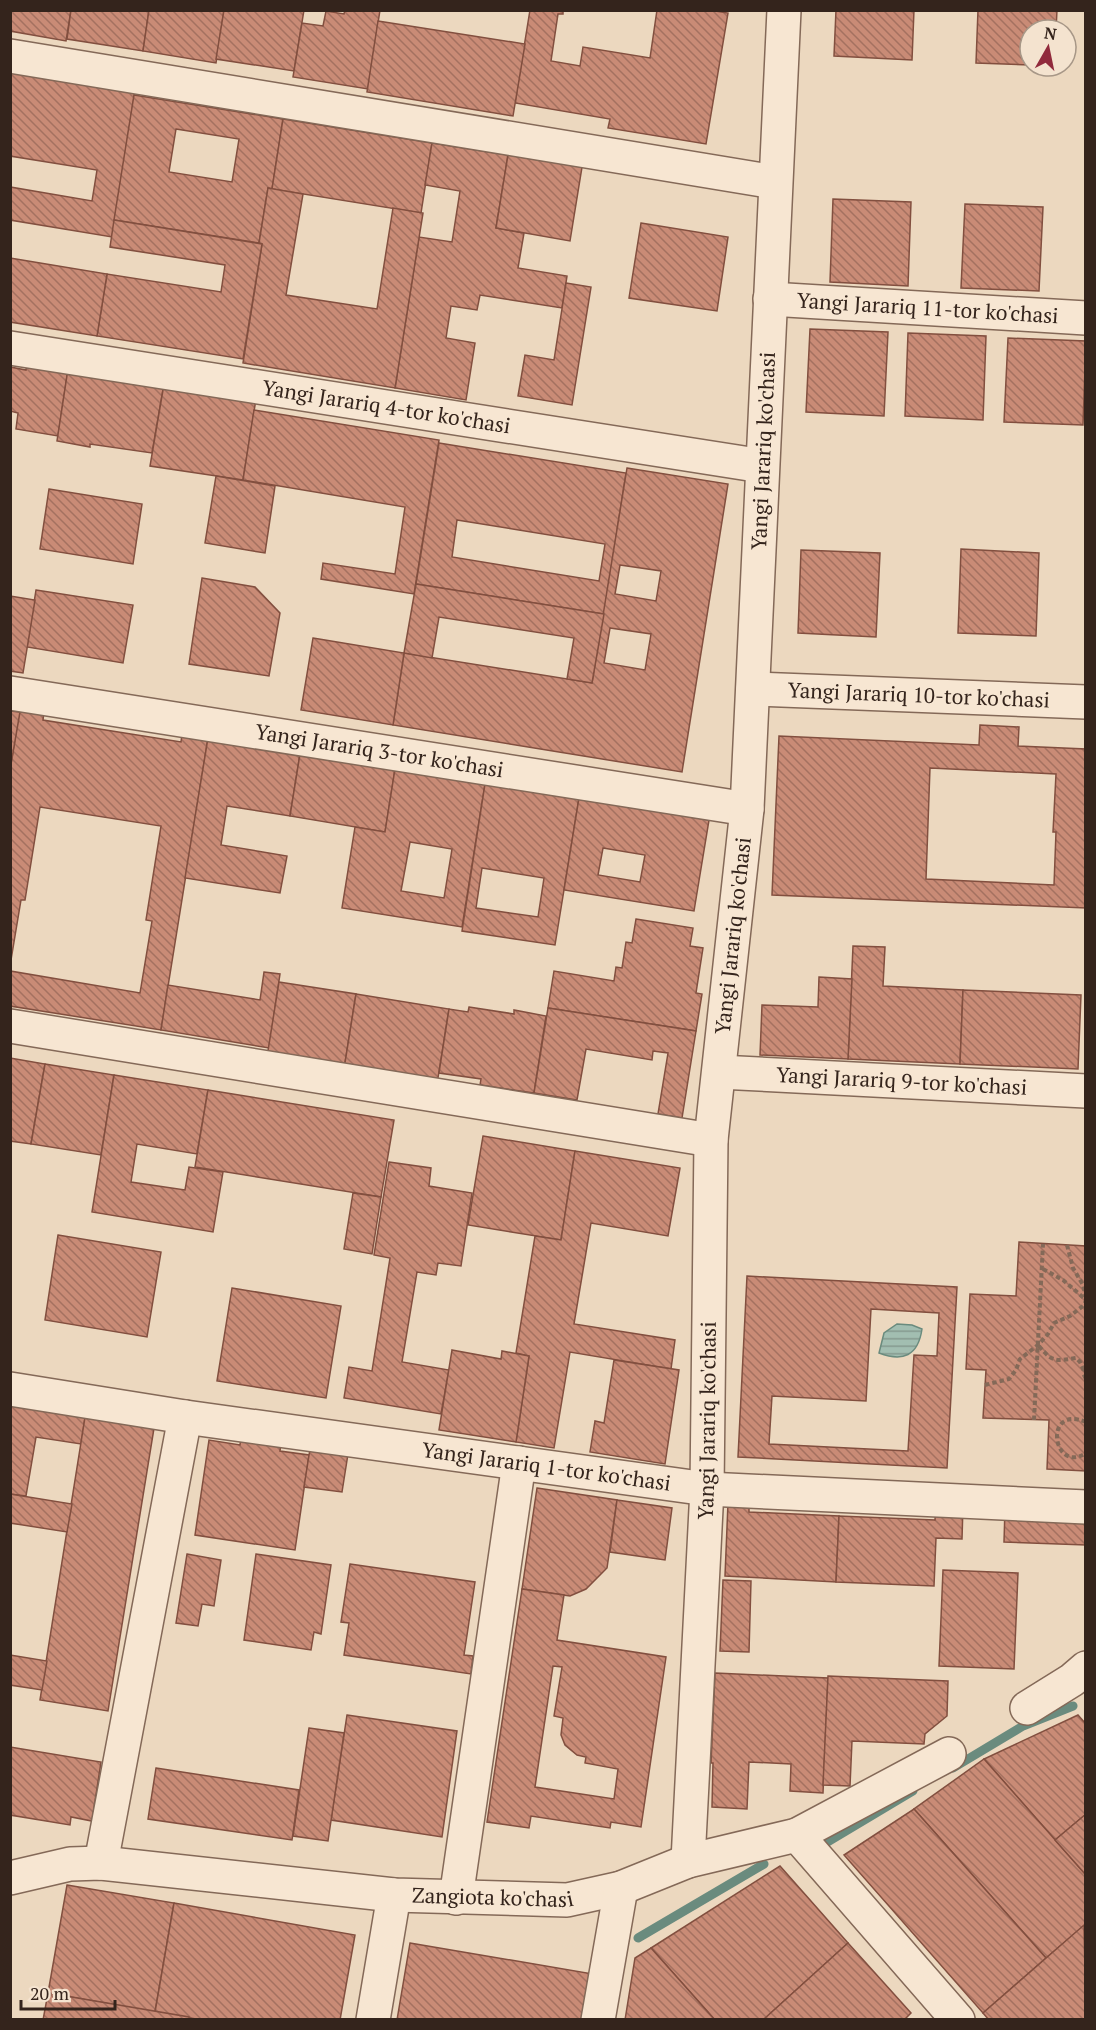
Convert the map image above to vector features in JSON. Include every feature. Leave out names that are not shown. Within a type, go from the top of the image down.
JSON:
[{"type":"street","name":"Yangi Jarariq ko'chasi","points":[[688,1861],[707,1489],[711,1140],[747,809],[784,10]]},
{"type":"street","points":[[10,56],[775,182]]},
{"type":"street","name":"Yangi Jarariq 11-tor ko'chasi","points":[[770,299],[1086,318]]},
{"type":"street","name":"Yangi Jarariq 4-tor ko'chasi","points":[[10,348],[762,466]]},
{"type":"street","name":"Yangi Jarariq 10-tor ko'chasi","points":[[753,689],[1086,702]]},
{"type":"street","name":"Yangi Jarariq 3-tor ko'chasi","points":[[10,693],[747,809]]},
{"type":"street","points":[[10,1026],[711,1140]]},
{"type":"street","name":"Yangi Jarariq 9-tor ko'chasi","points":[[719,1072],[1086,1091]]},
{"type":"street","name":"Yangi Jarariq 1-tor ko'chasi","points":[[10,1389],[185,1417],[707,1489],[1086,1508]]},
{"type":"street","points":[[101,1863],[185,1417]]},
{"type":"street","points":[[456,1898],[519,1463]]},
{"type":"street","points":[[1027,1708],[1081,1681]]},
{"type":"street","name":"Zangiota ko'chasi","points":[[10,1878],[70,1864],[101,1863],[394,1895],[567,1900],[621,1888],[688,1861],[797,1835],[950,1754]]},
{"type":"street","points":[[797,1835],[958,2019]]},
{"type":"street","points":[[598,2019],[621,1888]]},
{"type":"street","points":[[373,2019],[394,1895]]},
{"type":"path","points":[[1034,1420],[1043,1244]]},
{"type":"path","points":[[985,1385],[1009,1379],[1020,1359],[1038,1345],[1054,1323],[1070,1316],[1083,1306],[1086,1299],[1083,1285],[1073,1268],[1067,1245]]},
{"type":"path","points":[[1042,1269],[1063,1280],[1086,1299]]},
{"type":"path","points":[[1038,1345],[1053,1360],[1062,1362],[1076,1358],[1085,1369],[1083,1376],[1086,1379]]},
{"type":"path","points":[[1086,1422],[1072,1419],[1066,1421],[1057,1430],[1056,1436],[1056,1443],[1063,1453],[1075,1456],[1086,1453]]},
{"type":"shaded area","points":[[897,1324],[912,1325],[922,1329],[917,1345],[913,1351],[902,1356],[895,1357],[879,1353],[884,1333]]},
{"type":"building","points":[[10,10],[71,10],[66,41],[10,31]]},
{"type":"building","points":[[71,10],[149,10],[143,51],[67,39]]},
{"type":"building","points":[[149,10],[224,10],[216,63],[143,51]]},
{"type":"building","points":[[224,10],[304,10],[294,71],[216,59]]},
{"type":"building","points":[[345,10],[380,10],[368,89],[293,77],[302,23],[323,26],[326,11],[344,14]]},
{"type":"building","points":[[530,10],[563,10],[563,14],[558,14],[551,61],[580,66],[583,47],[650,58],[657,10],[709,10],[728,13],[706,144],[608,128],[610,119],[515,103]]},
{"type":"building","points":[[836,10],[914,10],[912,60],[834,56]]},
{"type":"building","points":[[978,10],[1057,10],[1057,18],[1018,18],[1018,65],[976,63]]},
{"type":"building","points":[[378,21],[525,44],[513,116],[367,92]]},
{"type":"building","points":[[10,71],[135,91],[112,237],[10,220],[10,187],[92,201],[97,170],[10,156]]},
{"type":"building","points":[[134,95],[283,119],[272,189],[268,188],[259,243],[114,220]],"holes":[[[176,129],[239,139],[232,182],[169,172]]]},
{"type":"building","points":[[283,119],[432,143],[421,213],[272,189]]},
{"type":"building","points":[[432,143],[508,155],[496,228],[524,233],[518,268],[567,276],[562,308],[480,295],[477,310],[451,306],[446,338],[475,343],[466,400],[395,388],[419,237],[452,242],[460,191],[425,185]]},
{"type":"building","points":[[508,155],[582,167],[570,241],[496,228]]},
{"type":"building","points":[[268,188],[303,194],[286,295],[377,309],[393,208],[423,213],[395,388],[243,363],[262,244],[259,243]]},
{"type":"building","points":[[833,199],[911,202],[908,286],[830,282]]},
{"type":"building","points":[[965,204],[1043,207],[1039,291],[961,288]]},
{"type":"building","points":[[114,220],[262,244],[243,359],[97,336],[107,274],[221,292],[225,265],[110,247]]},
{"type":"building","points":[[641,223],[728,237],[717,311],[629,298]]},
{"type":"building","points":[[10,258],[107,274],[97,336],[10,322]]},
{"type":"building","points":[[566,283],[591,287],[572,405],[518,396],[525,355],[554,360]]},
{"type":"building","points":[[810,329],[888,332],[884,416],[806,412]]},
{"type":"building","points":[[908,333],[986,336],[983,420],[905,416]]},
{"type":"building","points":[[1008,338],[1086,341],[1083,425],[1004,422]]},
{"type":"building","points":[[27,363],[68,369],[58,436],[16,429],[18,413],[10,411],[10,367],[26,370]]},
{"type":"building","points":[[68,369],[164,384],[152,453],[90,444],[90,447],[57,441]]},
{"type":"building","points":[[164,384],[256,399],[243,480],[150,466]]},
{"type":"building","points":[[254,410],[439,440],[414,594],[321,579],[323,563],[395,574],[405,507],[243,480]]},
{"type":"building","points":[[439,443],[626,473],[604,614],[416,584]],"holes":[[[457,520],[605,544],[599,581],[452,557]]]},
{"type":"building","points":[[627,468],[728,484],[682,772],[393,725],[404,653],[592,683]],"holes":[[[620,565],[661,571],[656,601],[615,594]],[[610,628],[651,634],[645,670],[604,663]]]},
{"type":"building","points":[[216,476],[275,486],[265,553],[205,543]]},
{"type":"building","points":[[49,489],[142,504],[133,564],[40,549]]},
{"type":"building","points":[[961,549],[1039,553],[1036,636],[958,633]]},
{"type":"building","points":[[801,550],[880,553],[876,637],[798,633]]},
{"type":"building","points":[[202,578],[255,587],[280,613],[269,676],[189,664]]},
{"type":"building","points":[[416,584],[604,614],[592,683],[567,679],[574,638],[439,617],[432,658],[404,653]]},
{"type":"building","points":[[36,590],[133,605],[123,663],[27,647]]},
{"type":"building","points":[[10,596],[35,600],[23,673],[10,671]]},
{"type":"building","points":[[313,638],[404,653],[393,725],[301,710]]},
{"type":"building","points":[[20,708],[44,712],[43,720],[181,742],[182,734],[208,738],[161,1030],[10,1006],[10,971],[140,993],[152,921],[146,920],[161,826],[40,807],[25,900],[21,900],[10,966],[10,770]]},
{"type":"building","points":[[10,711],[20,712],[10,770]]},
{"type":"building","points":[[980,725],[1019,727],[1018,746],[1086,749],[1086,908],[772,895],[779,736],[979,745]],"holes":[[[930,768],[1056,774],[1053,832],[1056,832],[1054,885],[926,879]]]},
{"type":"building","points":[[208,738],[300,754],[290,816],[227,806],[221,845],[287,856],[280,893],[185,878]]},
{"type":"building","points":[[300,754],[395,769],[385,832],[290,816]]},
{"type":"building","points":[[395,769],[485,784],[462,927],[342,908],[355,827],[385,832]],"holes":[[[410,842],[452,849],[444,898],[401,891]]]},
{"type":"building","points":[[485,784],[579,798],[555,945],[462,931]],"holes":[[[482,868],[544,878],[538,917],[476,908]]]},
{"type":"building","points":[[579,798],[709,820],[694,911],[564,890]],"holes":[[[603,848],[645,855],[640,882],[598,875]]]},
{"type":"building","points":[[636,919],[693,928],[690,946],[703,948],[696,993],[702,994],[696,1031],[548,1008],[554,971],[614,981],[616,967],[622,968],[626,942],[632,943]]},
{"type":"building","points":[[853,946],[885,947],[883,986],[963,990],[960,1064],[848,1059]]},
{"type":"building","points":[[264,972],[280,974],[269,1048],[161,1030],[168,985],[260,1000]]},
{"type":"building","points":[[819,977],[852,979],[848,1059],[760,1055],[762,1005],[818,1007]]},
{"type":"building","points":[[279,982],[356,994],[344,1069],[267,1057]]},
{"type":"building","points":[[963,990],[1081,995],[1078,1069],[960,1064]]},
{"type":"building","points":[[356,994],[449,1009],[437,1084],[344,1069]]},
{"type":"building","points":[[469,1007],[514,1014],[514,1010],[546,1016],[534,1093],[480,1085],[481,1079],[439,1073],[449,1009],[468,1012]]},
{"type":"building","points":[[548,1008],[696,1031],[682,1118],[658,1114],[668,1053],[653,1051],[652,1060],[586,1049],[577,1100],[534,1093]]},
{"type":"building","points":[[10,1058],[45,1064],[31,1144],[10,1141]]},
{"type":"building","points":[[45,1064],[114,1075],[101,1155],[31,1144]]},
{"type":"building","points":[[114,1075],[208,1090],[197,1154],[137,1144],[131,1182],[185,1190],[189,1167],[223,1172],[213,1232],[92,1212]]},
{"type":"building","points":[[208,1090],[394,1120],[381,1197],[195,1167]]},
{"type":"building","points":[[483,1136],[575,1151],[561,1240],[468,1225]]},
{"type":"building","points":[[575,1151],[680,1168],[668,1236],[591,1223],[574,1324],[675,1340],[671,1369],[570,1352],[554,1448],[516,1442],[529,1356],[516,1353],[535,1236],[561,1240]]},
{"type":"building","points":[[389,1162],[431,1168],[429,1186],[472,1193],[461,1266],[438,1263],[436,1275],[417,1272],[402,1362],[449,1370],[441,1414],[344,1398],[349,1367],[372,1371],[390,1258],[374,1255]]},
{"type":"building","points":[[353,1193],[381,1197],[372,1254],[344,1249]]},
{"type":"building","points":[[58,1235],[161,1252],[147,1337],[45,1320]]},
{"type":"building","points":[[1019,1242],[1086,1246],[1086,1471],[1047,1469],[1049,1420],[983,1418],[986,1370],[966,1369],[970,1294],[1016,1296]]},
{"type":"building","points":[[747,1276],[957,1287],[947,1468],[738,1457]],"holes":[[[871,1309],[939,1313],[937,1356],[914,1355],[908,1451],[769,1444],[772,1396],[866,1401]]]},
{"type":"building","points":[[232,1288],[341,1306],[326,1398],[217,1381]]},
{"type":"building","points":[[452,1350],[501,1359],[502,1351],[529,1356],[516,1442],[439,1430]]},
{"type":"building","points":[[614,1360],[679,1370],[665,1464],[590,1452],[595,1421],[604,1423]]},
{"type":"building","points":[[10,1399],[86,1411],[81,1444],[36,1437],[26,1496],[10,1494]]},
{"type":"building","points":[[86,1411],[155,1422],[108,1711],[40,1700]]},
{"type":"building","points":[[241,1437],[281,1443],[280,1451],[309,1455],[295,1550],[195,1535],[209,1440],[240,1445]]},
{"type":"building","points":[[310,1449],[348,1454],[342,1492],[304,1487]]},
{"type":"building","points":[[537,1488],[617,1500],[607,1568],[586,1589],[570,1596],[522,1589]]},
{"type":"building","points":[[10,1494],[72,1504],[67,1532],[10,1523]]},
{"type":"building","points":[[617,1500],[672,1508],[665,1560],[610,1552]]},
{"type":"building","points":[[728,1503],[749,1504],[749,1512],[839,1516],[836,1582],[725,1576]]},
{"type":"building","points":[[936,1504],[963,1506],[962,1539],[936,1538],[934,1586],[836,1582],[839,1516],[935,1520]]},
{"type":"building","points":[[1005,1509],[1086,1512],[1086,1545],[1004,1542]]},
{"type":"building","points":[[187,1554],[221,1560],[214,1606],[202,1604],[198,1626],[176,1623]]},
{"type":"building","points":[[256,1554],[331,1565],[321,1634],[314,1632],[311,1650],[244,1640]]},
{"type":"building","points":[[350,1564],[475,1582],[464,1655],[473,1656],[471,1674],[344,1655],[349,1623],[341,1622]]},
{"type":"building","points":[[943,1570],[1018,1573],[1014,1669],[939,1666]]},
{"type":"building","points":[[723,1580],[751,1581],[749,1652],[720,1651]]},
{"type":"building","points":[[522,1589],[564,1595],[557,1640],[666,1657],[641,1827],[611,1822],[610,1828],[531,1816],[529,1828],[487,1822]],"holes":[[[553,1666],[562,1667],[554,1716],[563,1718],[561,1735],[565,1745],[577,1755],[586,1757],[585,1763],[618,1769],[614,1799],[535,1787]]]},
{"type":"building","points":[[10,1655],[47,1661],[42,1690],[10,1685]]},
{"type":"building","points":[[715,1673],[828,1678],[823,1793],[790,1791],[791,1764],[749,1762],[747,1809],[712,1807],[713,1763],[711,1763]]},
{"type":"building","points":[[828,1676],[948,1681],[947,1716],[925,1734],[924,1744],[852,1741],[850,1786],[823,1785]]},
{"type":"building","points":[[347,1715],[457,1731],[442,1837],[331,1820]]},
{"type":"building","points":[[1078,1715],[1086,1724],[1086,1814],[1055,1840],[984,1759]]},
{"type":"building","points":[[309,1728],[344,1733],[328,1841],[293,1836]]},
{"type":"building","points":[[10,1747],[101,1762],[92,1821],[71,1817],[70,1825],[10,1815]]},
{"type":"building","points":[[984,1759],[1086,1875],[1086,1924],[1046,1958],[914,1809]]},
{"type":"building","points":[[156,1768],[299,1790],[292,1840],[148,1819]]},
{"type":"building","points":[[914,1809],[1046,1958],[983,2013],[844,1855]]},
{"type":"building","points":[[1086,1814],[1086,1875],[1055,1840]]},
{"type":"building","points":[[780,1866],[848,1943],[763,2020],[715,2020],[651,1948]]},
{"type":"building","points":[[67,1885],[174,1903],[155,2012],[48,1993]]},
{"type":"building","points":[[174,1903],[355,1935],[340,2020],[202,2020],[155,2012]]},
{"type":"building","points":[[1084,1925],[1086,2020],[989,2020],[983,2013]]},
{"type":"building","points":[[410,1943],[593,1974],[585,2020],[397,2020]]},
{"type":"building","points":[[848,1943],[911,2013],[904,2020],[763,2020]]},
{"type":"building","points":[[651,1948],[715,2020],[625,2020],[635,1958]]},
{"type":"building","points":[[48,1993],[189,2017],[189,2020],[43,2020]]},
{"type":"waterway","points":[[953,1768],[1023,1726],[1073,1706]]},
{"type":"waterway","points":[[821,1846],[913,1791]]},
{"type":"waterway","points":[[638,1938],[764,1864]]}]
